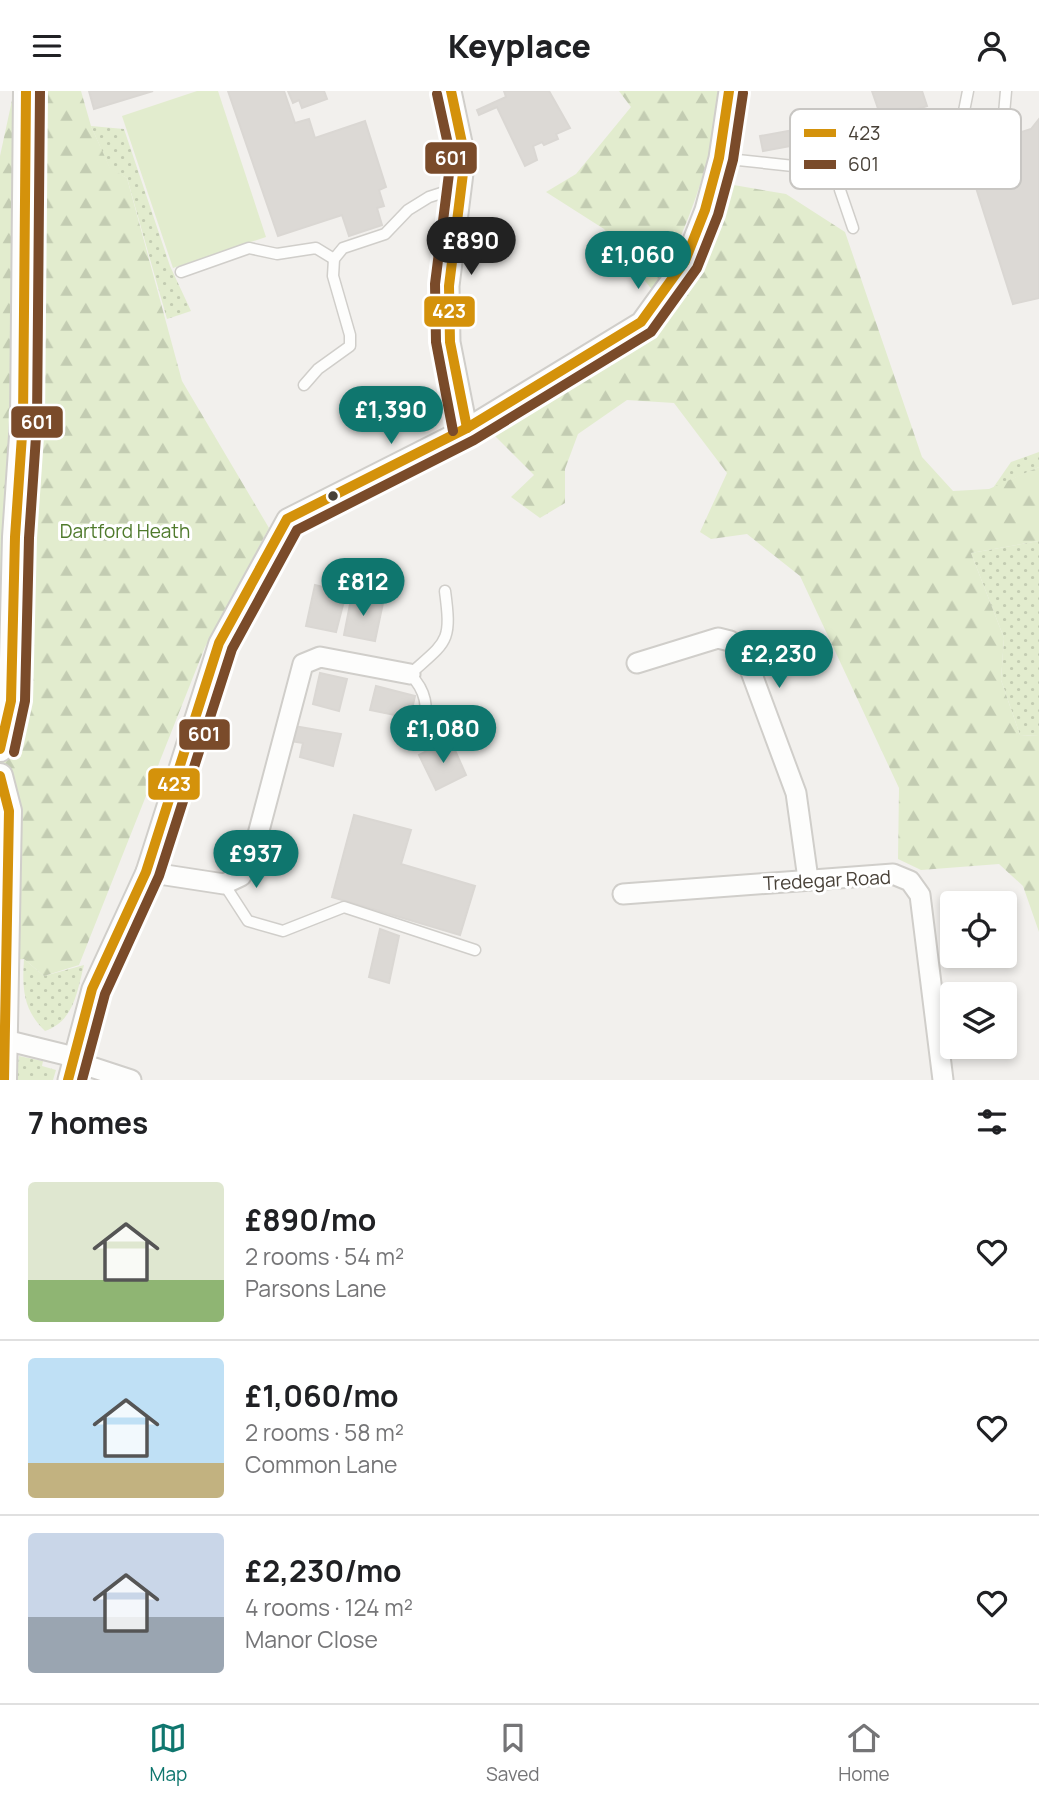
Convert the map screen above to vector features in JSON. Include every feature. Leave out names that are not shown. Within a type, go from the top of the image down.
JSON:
[{"type":"street","points":[[0,749],[11,701],[15,537],[23,421],[26,91]]},
{"type":"street","points":[[451,91],[465,157],[449,286],[450,342],[467,428]]},
{"type":"street","points":[[68,1080],[92,989],[146,872],[219,643],[287,519],[467,428],[641,322],[685,261],[705,211],[719,158],[729,91]]},
{"type":"street","points":[[637,663],[718,638],[730,641],[744,653],[796,793],[808,879]]},
{"type":"street","points":[[146,872],[224,884],[241,876],[252,857],[303,664],[320,657],[410,674]]},
{"type":"street","points":[[0,776],[9,811],[4,1080]]},
{"type":"street","name":"Tredegar Road","points":[[623,894],[893,874],[910,881],[920,895],[943,1080]]},
{"type":"street","points":[[5,1040],[66,1055],[73,1061],[131,1080]]},
{"type":"lane","points":[[964,109],[968,91]]},
{"type":"lane","points":[[1004,109],[1006,91]]},
{"type":"lane","points":[[719,158],[790,166]]},
{"type":"lane","points":[[304,385],[318,369],[349,346],[350,334],[332,276],[334,259],[343,248],[385,234],[408,210],[429,197],[463,186]]},
{"type":"lane","points":[[840,189],[853,228]]},
{"type":"lane","points":[[181,272],[249,248],[277,254],[316,248],[334,259]]},
{"type":"lane","points":[[425,738],[427,706],[422,687],[410,674],[439,648],[450,628],[444,591]]},
{"type":"lane","points":[[224,884],[248,921],[283,931],[344,907],[475,950]]},
{"type":"green space","name":"Dartford Heath","points":[[14,91],[81,91],[91,126],[110,168],[127,178],[182,381],[269,528],[205,647],[79,965],[44,976],[24,959],[0,961],[0,156]]},
{"type":"green space","points":[[197,91],[218,91],[266,237],[173,268],[122,116]]},
{"type":"green space","points":[[619,91],[722,91],[712,143],[697,194],[677,244],[653,291],[604,229],[546,192],[576,174],[631,107]]},
{"type":"green space","points":[[91,126],[124,129],[170,266],[191,311],[167,319],[127,178],[110,169]]},
{"type":"green space","points":[[722,183],[786,194],[845,232],[922,457],[953,491],[989,489],[1039,467],[1039,541],[971,553],[1004,638],[1001,680],[1020,735],[1039,736],[1039,932],[1023,886],[999,864],[921,870],[898,859],[899,788],[800,576],[747,534],[711,539],[700,532],[727,473],[674,403],[627,400],[578,434],[565,469],[565,503],[540,518],[511,497],[534,475],[489,430],[656,323],[679,290]]},
{"type":"green space","points":[[1039,452],[1039,467],[993,488],[1011,462]]},
{"type":"green space","points":[[1039,541],[1039,736],[1020,735],[1001,680],[1004,638],[971,553]]},
{"type":"green space","points":[[24,959],[44,976],[84,965],[68,1013],[55,1026],[45,1031],[28,1007],[23,980]]},
{"type":"green space","points":[[19,1056],[43,1061],[42,1066],[56,1070],[53,1080],[16,1080]]},
{"type":"building","points":[[89,91],[153,91],[94,109]]},
{"type":"building","points":[[228,91],[284,91],[295,123],[309,119],[315,138],[365,121],[386,187],[379,190],[384,206],[377,208],[382,225],[349,236],[342,215],[278,236]]},
{"type":"building","points":[[288,91],[324,91],[327,99],[302,108],[299,100],[293,103]]},
{"type":"building","points":[[504,91],[549,91],[570,128],[556,134],[558,139],[533,146],[537,160],[525,166],[497,107],[479,115],[477,110],[506,97]]},
{"type":"building","points":[[872,91],[922,91],[927,106],[917,109],[878,109]]},
{"type":"building","points":[[1039,119],[1039,298],[1013,304],[976,189],[1021,189],[1021,132],[1031,129]]},
{"type":"building","points":[[790,131],[790,146],[763,151],[760,136]]},
{"type":"building","points":[[315,585],[346,593],[336,632],[306,626]]},
{"type":"building","points":[[352,594],[383,603],[375,641],[344,635]]},
{"type":"building","points":[[320,673],[347,679],[339,711],[313,704]]},
{"type":"building","points":[[376,686],[415,696],[410,718],[370,710]]},
{"type":"building","points":[[294,726],[341,734],[333,766],[300,757],[303,743],[290,741]]},
{"type":"building","points":[[450,739],[466,775],[436,790],[419,755]]},
{"type":"building","points":[[354,815],[411,830],[401,864],[475,886],[460,935],[332,897]]},
{"type":"building","points":[[380,929],[399,936],[389,983],[369,977]]},
{"type":"transit line","name":"423","points":[[0,749],[11,701],[15,537],[23,421],[26,91]]},
{"type":"transit line","name":"601","points":[[14,752],[25,701],[29,538],[37,422],[40,91]]},
{"type":"transit line","name":"423","points":[[451,91],[465,157],[449,286],[450,342],[467,428]]},
{"type":"transit line","name":"423","points":[[68,1080],[92,989],[146,872],[219,643],[287,519],[467,428],[641,322],[685,261],[705,210],[719,158],[729,91]]},
{"type":"transit line","name":"601","points":[[82,1080],[105,994],[159,876],[232,649],[297,530],[474,440],[651,332],[697,268],[718,215],[733,160],[743,93]]},
{"type":"transit line","name":"601","points":[[437,94],[451,158],[435,284],[436,342],[453,431]]},
{"type":"transit line","name":"423","points":[[0,776],[9,811],[4,1080]]}]
